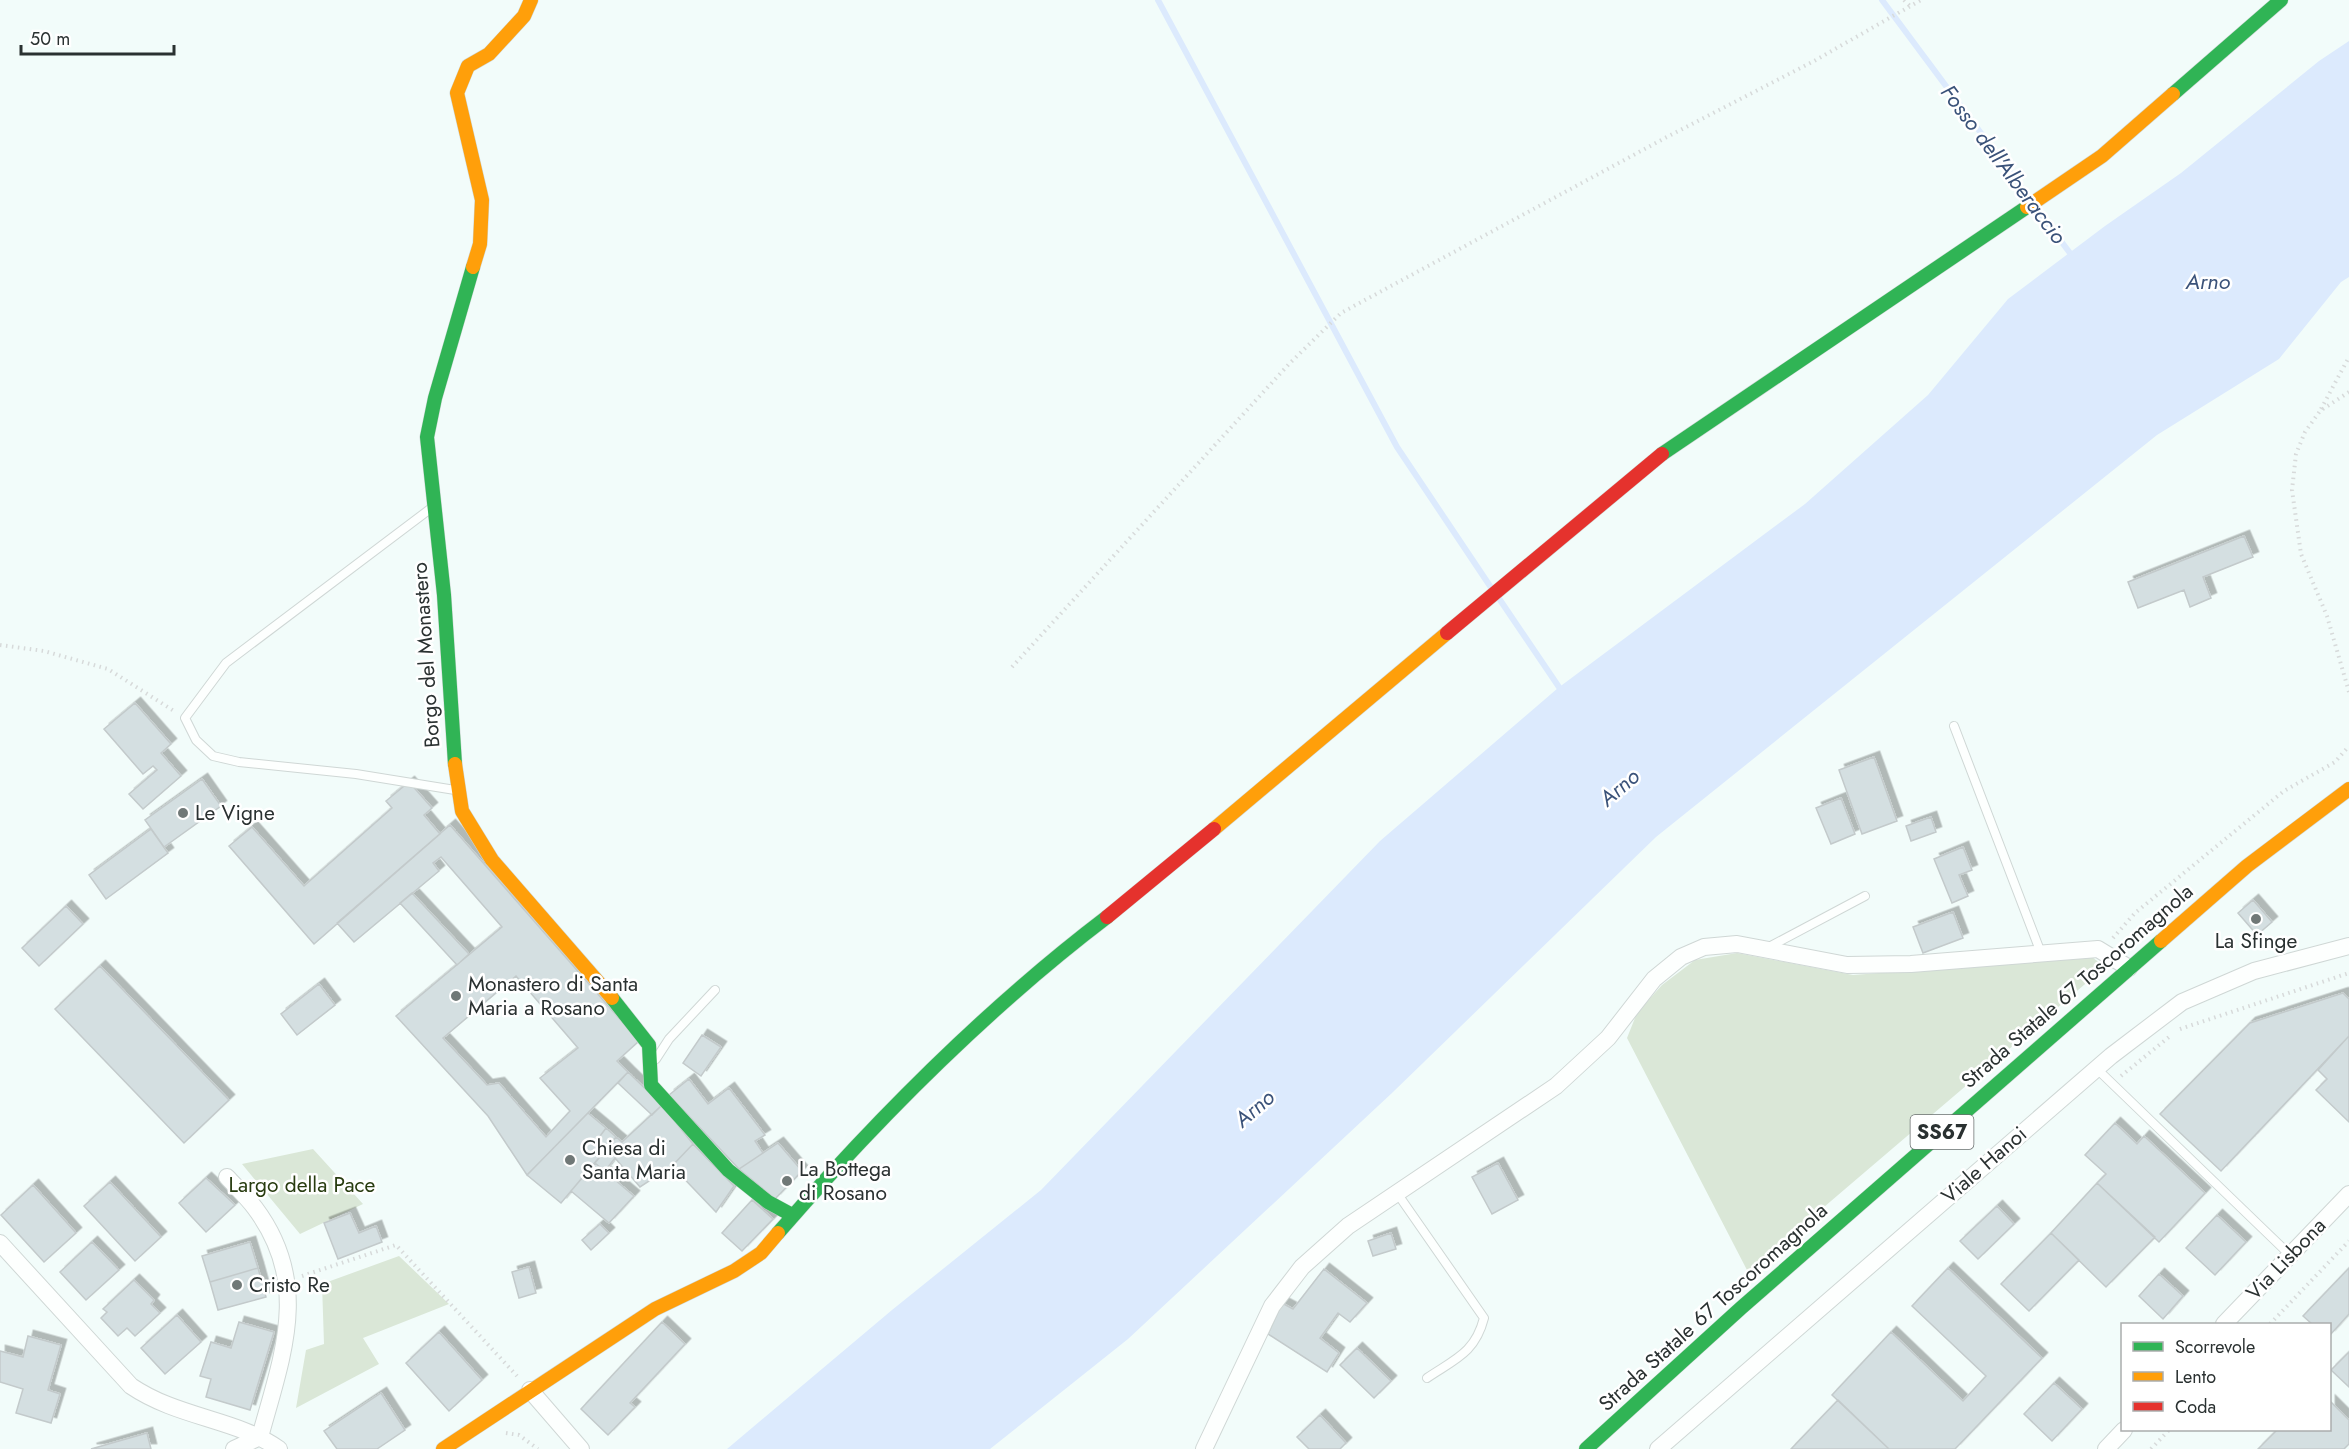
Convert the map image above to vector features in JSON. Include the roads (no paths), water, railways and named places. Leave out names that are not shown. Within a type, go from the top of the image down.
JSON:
[{"type":"main road","name":"Borgo del Monastero","points":[[531,0],[524,16],[495,48],[468,66],[457,93],[482,200],[480,244],[438,387],[427,437],[444,594],[457,790],[462,811],[492,860],[630,1019],[649,1045],[651,1085],[716,1158],[768,1202],[792,1215]]},
{"type":"main road","points":[[443,1449],[655,1309],[753,1259],[842,1159],[923,1077],[1059,954],[1135,896],[1650,462],[2102,156],[2281,0]]},
{"type":"main road","name":"Strada Statale 67 Toscoromagnola","points":[[1586,1449],[1741,1308],[2129,968],[2247,866],[2349,789]]},
{"type":"main road","name":"Strada Statale 67 Toscoromagnola","points":[[2305,823],[2349,807]]},
{"type":"street","points":[[1204,1449],[1272,1306],[1302,1268],[1348,1226],[1556,1086],[1608,1038],[1654,979],[1681,957],[1704,947],[1737,944],[1847,965],[1911,964],[2098,949],[2129,968]]},
{"type":"street","name":"Viale Hanoi","points":[[1658,1449],[2096,1068],[2182,1002],[2254,971],[2349,946]]},
{"type":"street","points":[[227,1177],[255,1208],[270,1232],[286,1281],[290,1315],[282,1361],[260,1437],[234,1449]]},
{"type":"street","name":"Via Lisbona","points":[[2225,1323],[2349,1194]]},
{"type":"street","points":[[0,1243],[131,1386],[160,1404],[260,1437],[279,1449]]},
{"type":"street","points":[[530,1390],[581,1449]]},
{"type":"street","points":[[2106,1449],[2123,1431]]},
{"type":"lane","points":[[433,507],[226,663],[185,718],[196,740],[213,756],[239,762],[356,774],[457,790]]},
{"type":"lane","points":[[1954,726],[2041,953]]},
{"type":"lane","points":[[1765,949],[1865,896]]},
{"type":"lane","points":[[651,1066],[669,1040],[715,990]]},
{"type":"lane","points":[[2096,1068],[2290,1255]]},
{"type":"lane","points":[[1397,1193],[1484,1318],[1479,1337],[1466,1352],[1427,1378]]},
{"type":"water","name":"Arno","points":[[2349,41],[2349,277],[2341,282],[2279,359],[2157,435],[1656,837],[1392,1093],[1128,1339],[990,1449],[727,1449],[892,1310],[1041,1190],[1380,841],[1558,688],[1805,504],[1928,395],[2008,299],[2105,226],[2181,173],[2319,61]]},
{"type":"waterway","points":[[1158,0],[1397,447],[1492,589]]},
{"type":"waterway","name":"Fosso dell'Alberaccio","points":[[1882,0],[2030,199]]},
{"type":"waterway","name":"Fosso dell'Alberaccio","points":[[2036,208],[2073,257]]},
{"type":"waterway","points":[[1498,597],[1563,693]]},
{"type":"place","name":"Le Vigne","points":[[183,813]]},
{"type":"place","name":"La Sfinge","points":[[2256,919]]},
{"type":"place","name":"Monastero di Santa Maria a Rosano","points":[[456,996]]},
{"type":"place","name":"Chiesa di Santa Maria","points":[[570,1160]]},
{"type":"place","name":"La Bottega di Rosano","points":[[787,1181]]},
{"type":"place","name":"Cristo Re","points":[[237,1285]]},
{"type":"park label","name":"Largo della Pace","points":[[302,1185]]}]
